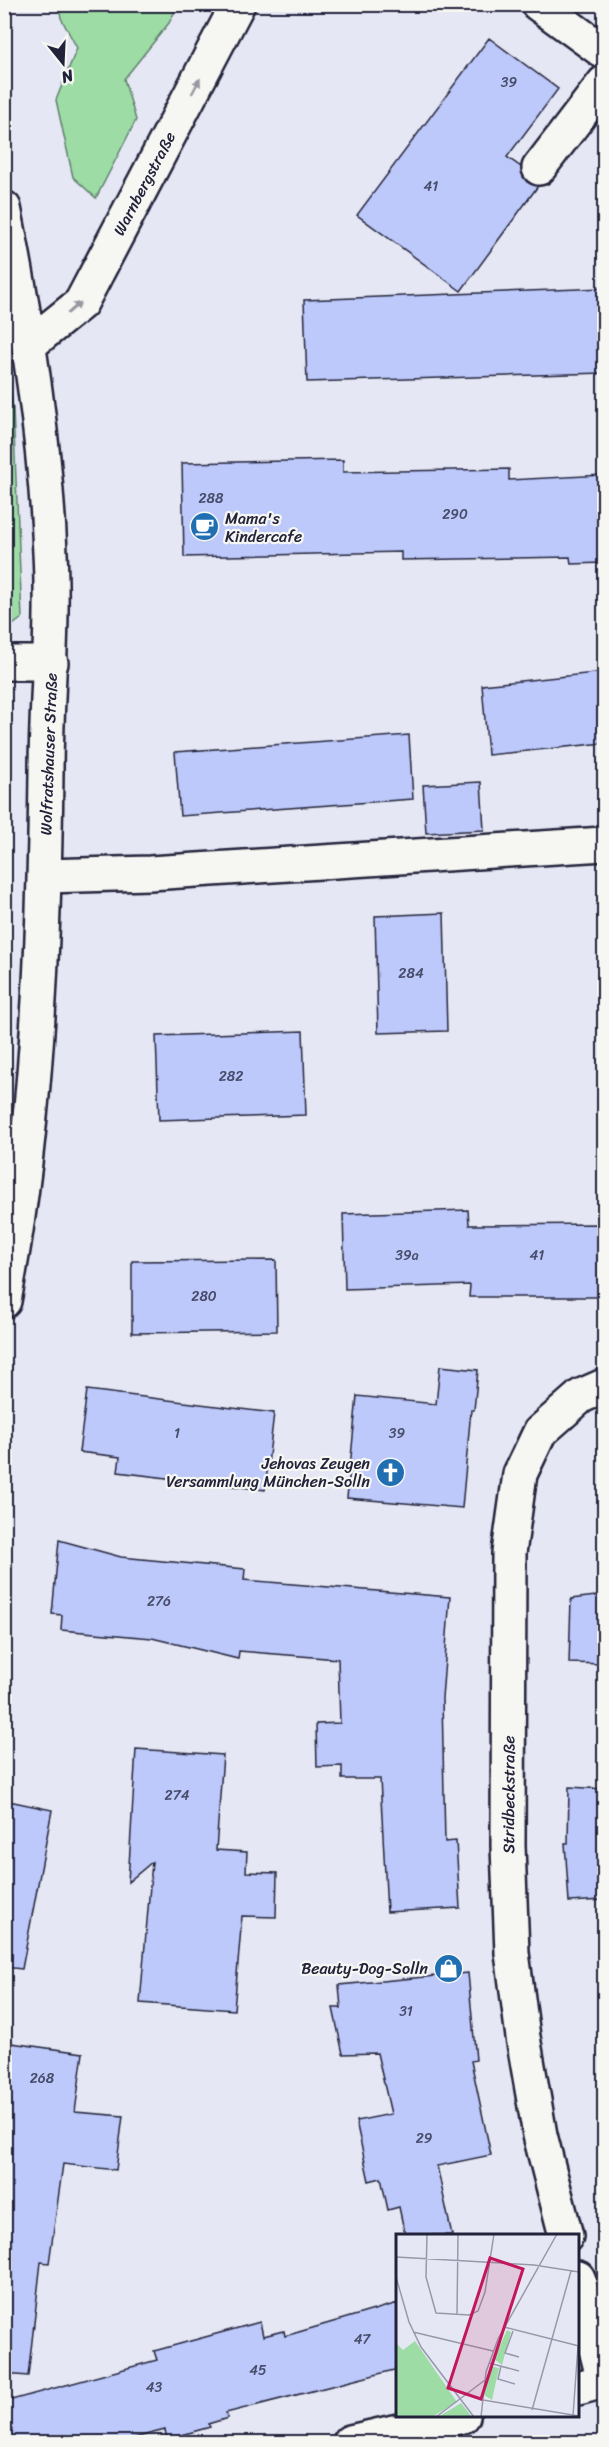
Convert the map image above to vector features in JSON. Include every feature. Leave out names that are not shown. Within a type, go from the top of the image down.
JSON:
[{"type":"street","name":"Warnbergstraße","points":[[29,345],[81,303],[238,4]]},
{"type":"street","points":[[538,4],[604,51]]},
{"type":"street","points":[[539,168],[604,83]]},
{"type":"street","name":"Wolfratshauser Straße","points":[[4,208],[29,345],[46,485],[50,554],[51,663],[46,731],[45,876],[32,1116],[16,1237],[4,1301]]},
{"type":"street","points":[[4,663],[51,663]]},
{"type":"street","points":[[45,876],[186,871],[604,844]]},
{"type":"street","name":"Stridbeckstraße","points":[[566,2234],[540,2136],[523,2037],[512,1953],[508,1846],[509,1553],[520,1474],[540,1432],[581,1396],[604,1386]]},
{"type":"street","points":[[579,2282],[604,2381],[579,2388]]},
{"type":"street","points":[[350,2442],[455,2417]]},
{"type":"green space","points":[[59,5],[178,5],[169,23],[124,79],[136,120],[96,198],[73,177],[56,100],[77,48],[61,18]]},
{"type":"green space","points":[[5,350],[13,409],[22,618],[5,631]]},
{"type":"building","points":[[489,38],[558,89],[507,157],[521,167],[527,182],[538,186],[461,291],[357,215]]},
{"type":"building","points":[[604,288],[604,373],[307,382],[304,300]]},
{"type":"building","points":[[343,460],[343,472],[509,469],[509,480],[604,475],[604,563],[571,564],[570,557],[401,560],[401,552],[184,557],[182,463]]},
{"type":"building","points":[[604,672],[604,743],[488,755],[482,685]]},
{"type":"building","points":[[409,735],[413,799],[180,816],[175,752]]},
{"type":"building","points":[[481,782],[484,830],[426,833],[423,785]]},
{"type":"building","points":[[444,913],[447,1031],[378,1033],[375,916]]},
{"type":"building","points":[[303,1031],[306,1115],[159,1120],[156,1036]]},
{"type":"building","points":[[468,1210],[469,1225],[604,1224],[604,1297],[469,1297],[470,1285],[345,1289],[343,1214]]},
{"type":"building","points":[[276,1260],[277,1331],[132,1333],[132,1261]]},
{"type":"building","points":[[440,1366],[478,1370],[474,1410],[471,1410],[462,1508],[347,1498],[357,1396],[436,1404]]},
{"type":"building","points":[[87,1390],[274,1413],[265,1490],[118,1472],[120,1457],[79,1452]]},
{"type":"building","points":[[59,1540],[121,1557],[245,1569],[244,1580],[450,1597],[442,1698],[445,1842],[456,1841],[460,1908],[387,1912],[380,1779],[342,1779],[342,1766],[317,1767],[316,1724],[340,1723],[338,1659],[239,1651],[238,1659],[152,1638],[61,1630],[62,1615],[52,1614]]},
{"type":"building","points":[[604,1595],[604,1664],[569,1663],[571,1599]]},
{"type":"building","points":[[136,1749],[223,1755],[216,1850],[247,1852],[246,1872],[277,1873],[276,1917],[242,1916],[234,2010],[140,2003],[152,1862],[128,1882]]},
{"type":"building","points":[[569,1787],[604,1789],[604,1900],[569,1902],[565,1843],[568,1843]]},
{"type":"building","points":[[9,1801],[52,1810],[22,1969],[4,1967],[4,1824]]},
{"type":"building","points":[[468,1973],[476,2060],[471,2061],[491,2155],[437,2166],[452,2234],[405,2234],[399,2207],[388,2210],[381,2178],[369,2181],[356,2121],[391,2114],[377,2053],[343,2054],[333,2008],[341,2008],[339,1985]]},
{"type":"building","points":[[4,2042],[83,2053],[75,2112],[123,2116],[116,2170],[63,2164],[49,2263],[41,2262],[28,2376],[4,2374]]},
{"type":"building","points":[[396,2304],[396,2370],[226,2413],[228,2418],[208,2424],[210,2427],[167,2439],[165,2430],[119,2442],[4,2442],[4,2402],[157,2360],[154,2351],[260,2322],[263,2336],[284,2331],[285,2336]]},
{"type":"place","name":"Mama's Kindercafe","points":[[204,527]]},
{"type":"place","name":"Jehovas Zeugen Versammlung München-Solln","points":[[391,1472]]},
{"type":"place","name":"Beauty-Dog-Solln","points":[[449,1968]]}]
